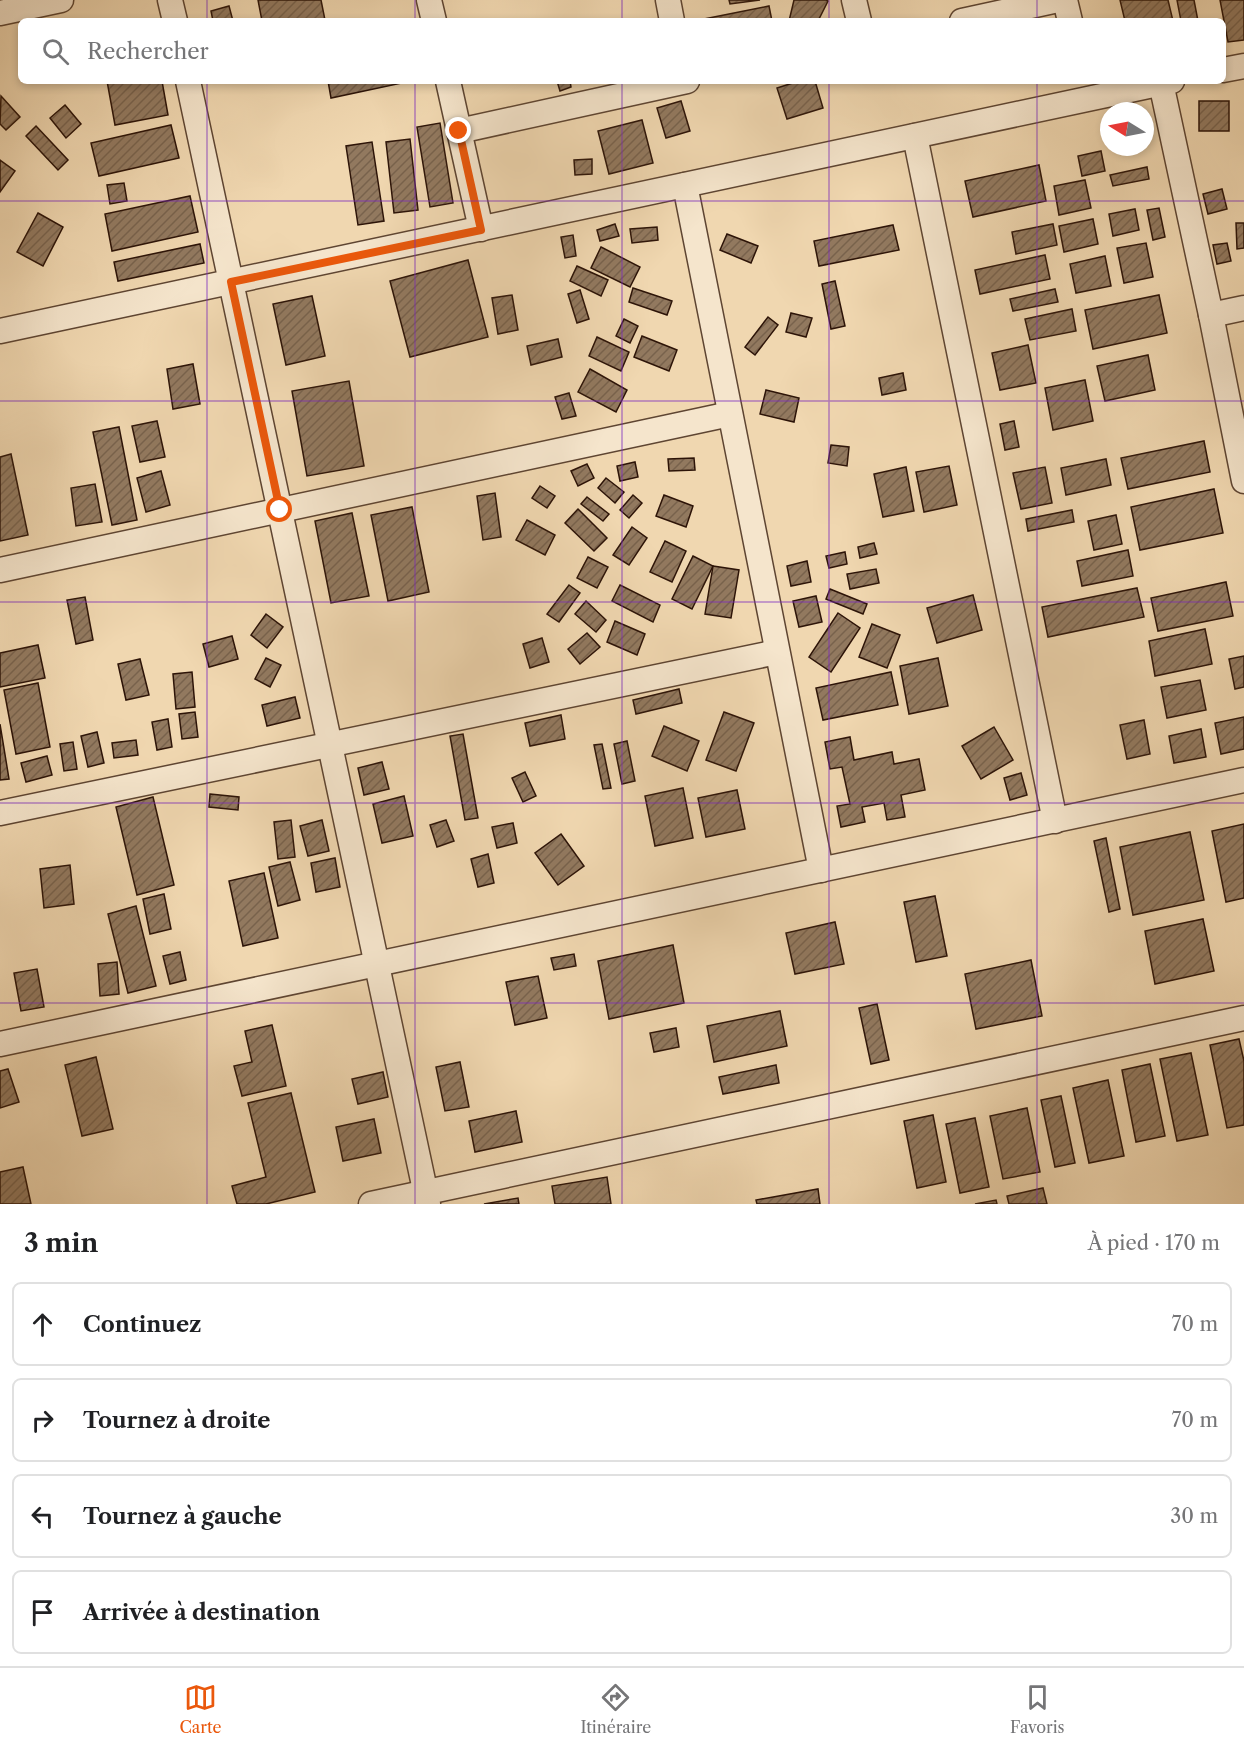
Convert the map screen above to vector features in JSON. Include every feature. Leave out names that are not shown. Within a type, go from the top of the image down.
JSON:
[{"type":"street","points":[[0,13],[62,0]]},
{"type":"street","points":[[170,0],[174,18]]},
{"type":"street","points":[[429,0],[433,18]]},
{"type":"street","points":[[668,0],[671,18]]},
{"type":"street","points":[[854,0],[858,18]]},
{"type":"street","points":[[976,18],[1058,0]]},
{"type":"street","points":[[1065,0],[1069,18]]},
{"type":"street","points":[[1226,69],[1244,66]]},
{"type":"street","points":[[189,84],[427,1198]]},
{"type":"street","points":[[449,84],[481,230]]},
{"type":"street","points":[[459,131],[671,84]]},
{"type":"street","points":[[0,331],[915,136],[1088,90],[1146,84]]},
{"type":"street","points":[[1166,84],[1244,481]]},
{"type":"street","points":[[915,136],[1054,821]]},
{"type":"street","points":[[685,185],[821,870]]},
{"type":"street","points":[[1211,315],[1244,308]]},
{"type":"street","points":[[0,570],[730,414]]},
{"type":"street","points":[[0,813],[777,652]]},
{"type":"street","points":[[0,1044],[1244,780]]},
{"type":"street","points":[[371,1204],[427,1198],[1244,1018]]},
{"type":"building","points":[[258,0],[321,0],[325,18],[261,18]]},
{"type":"building","points":[[729,0],[760,0],[730,4]]},
{"type":"building","points":[[794,0],[828,1],[820,18],[790,18]]},
{"type":"building","points":[[1120,0],[1168,0],[1172,18],[1124,18]]},
{"type":"building","points":[[1177,0],[1194,0],[1197,18],[1180,18]]},
{"type":"building","points":[[1220,0],[1244,0],[1244,40],[1228,42],[1226,18],[1223,18]]},
{"type":"building","points":[[229,6],[232,18],[212,18],[211,11]]},
{"type":"building","points":[[769,6],[771,18],[709,18]]},
{"type":"building","points":[[108,84],[163,84],[168,115],[115,125]]},
{"type":"building","points":[[329,84],[397,84],[331,98]]},
{"type":"building","points":[[558,84],[570,84],[571,87],[560,91]]},
{"type":"building","points":[[790,84],[816,84],[823,108],[787,119],[777,88]]},
{"type":"building","points":[[1,96],[20,117],[6,130],[0,124]]},
{"type":"building","points":[[681,101],[690,131],[666,138],[657,108]]},
{"type":"building","points":[[1199,101],[1229,101],[1229,131],[1199,131]]},
{"type":"building","points":[[65,105],[81,124],[66,138],[50,118]]},
{"type":"building","points":[[642,120],[653,163],[609,174],[598,131]]},
{"type":"building","points":[[440,123],[453,203],[430,207],[417,127]]},
{"type":"building","points":[[171,125],[179,158],[99,176],[91,143]]},
{"type":"building","points":[[36,126],[68,160],[58,170],[26,136]]},
{"type":"building","points":[[410,139],[418,210],[394,213],[386,142]]},
{"type":"building","points":[[372,142],[384,221],[358,225],[346,146]]},
{"type":"building","points":[[1100,151],[1105,171],[1082,176],[1078,156]]},
{"type":"building","points":[[592,159],[592,174],[575,175],[574,160]]},
{"type":"building","points":[[0,160],[15,171],[0,192]]},
{"type":"building","points":[[1039,165],[1046,201],[973,217],[965,181]]},
{"type":"building","points":[[1147,167],[1149,179],[1113,186],[1110,175]]},
{"type":"building","points":[[1085,180],[1091,208],[1059,215],[1054,186]]},
{"type":"building","points":[[124,183],[127,201],[110,204],[107,185]]},
{"type":"building","points":[[1222,189],[1227,209],[1208,214],[1203,194]]},
{"type":"building","points":[[190,196],[198,232],[112,251],[105,214]]},
{"type":"building","points":[[1159,208],[1165,237],[1153,240],[1147,210]]},
{"type":"building","points":[[1135,209],[1139,230],[1113,236],[1109,214]]},
{"type":"building","points":[[38,213],[63,227],[43,266],[17,252]]},
{"type":"building","points":[[1093,219],[1098,244],[1064,252],[1059,226]]},
{"type":"building","points":[[1236,223],[1244,223],[1244,248],[1237,249]]},
{"type":"building","points":[[615,224],[619,236],[600,241],[597,230]]},
{"type":"building","points":[[1053,224],[1057,245],[1016,254],[1012,232]]},
{"type":"building","points":[[893,225],[899,250],[819,266],[814,241]]},
{"type":"building","points":[[657,227],[658,240],[632,243],[630,229]]},
{"type":"building","points":[[727,234],[758,246],[751,263],[720,250]]},
{"type":"building","points":[[573,235],[576,256],[565,258],[561,237]]},
{"type":"building","points":[[1146,243],[1153,277],[1124,283],[1117,248]]},
{"type":"building","points":[[1227,243],[1231,261],[1217,264],[1213,245]]},
{"type":"building","points":[[200,244],[204,263],[118,281],[114,262]]},
{"type":"building","points":[[601,247],[640,267],[630,287],[591,268]]},
{"type":"building","points":[[1045,255],[1050,279],[980,294],[975,270]]},
{"type":"building","points":[[1105,256],[1111,286],[1076,293],[1070,264]]},
{"type":"building","points":[[468,260],[488,337],[410,357],[390,281]]},
{"type":"building","points":[[577,266],[608,280],[601,296],[570,281]]},
{"type":"building","points":[[835,281],[845,326],[831,329],[822,284]]},
{"type":"building","points":[[633,288],[672,301],[667,315],[629,302]]},
{"type":"building","points":[[1055,289],[1058,302],[1013,311],[1010,299]]},
{"type":"building","points":[[580,290],[589,319],[577,323],[568,294]]},
{"type":"building","points":[[512,295],[518,330],[498,334],[492,298]]},
{"type":"building","points":[[1159,295],[1167,333],[1093,349],[1085,310]]},
{"type":"building","points":[[312,296],[325,356],[286,365],[273,304]]},
{"type":"building","points":[[1072,309],[1076,331],[1030,340],[1025,319]]},
{"type":"building","points":[[791,313],[812,318],[806,337],[786,332]]},
{"type":"building","points":[[768,317],[778,325],[755,355],[745,347]]},
{"type":"building","points":[[624,319],[638,326],[630,343],[616,336]]},
{"type":"building","points":[[642,336],[677,350],[669,371],[634,357]]},
{"type":"building","points":[[597,337],[629,352],[621,371],[589,356]]},
{"type":"building","points":[[558,339],[562,357],[531,365],[527,346]]},
{"type":"building","points":[[1028,345],[1036,383],[1000,390],[992,353]]},
{"type":"building","points":[[1148,355],[1155,390],[1105,401],[1097,366]]},
{"type":"building","points":[[193,364],[200,404],[173,409],[167,369]]},
{"type":"building","points":[[590,369],[627,390],[616,412],[578,392]]},
{"type":"building","points":[[903,373],[906,390],[882,395],[879,378]]},
{"type":"building","points":[[1085,380],[1093,421],[1053,430],[1045,388]]},
{"type":"building","points":[[349,381],[364,466],[307,476],[292,391]]},
{"type":"building","points":[[766,390],[799,398],[794,422],[760,414]]},
{"type":"building","points":[[569,393],[576,416],[562,419],[555,397]]},
{"type":"building","points":[[157,421],[165,457],[140,462],[132,426]]},
{"type":"building","points":[[1014,421],[1019,447],[1005,450],[1000,424]]},
{"type":"building","points":[[119,427],[137,520],[112,525],[93,432]]},
{"type":"building","points":[[1204,441],[1210,472],[1128,489],[1121,458]]},
{"type":"building","points":[[831,445],[849,447],[847,466],[828,463]]},
{"type":"building","points":[[11,454],[28,535],[0,541],[0,457]]},
{"type":"building","points":[[694,458],[695,470],[669,471],[668,459]]},
{"type":"building","points":[[1106,459],[1111,485],[1066,495],[1061,468]]},
{"type":"building","points":[[635,462],[638,477],[620,481],[617,466]]},
{"type":"building","points":[[587,464],[594,478],[578,486],[571,471]]},
{"type":"building","points":[[949,466],[957,505],[924,512],[916,472]]},
{"type":"building","points":[[906,467],[914,511],[883,517],[874,474]]},
{"type":"building","points":[[1045,467],[1052,503],[1021,509],[1013,473]]},
{"type":"building","points":[[161,471],[170,505],[146,512],[137,478]]},
{"type":"building","points":[[606,478],[624,492],[615,503],[598,488]]},
{"type":"building","points":[[95,484],[102,522],[76,526],[71,488]]},
{"type":"building","points":[[540,486],[555,496],[547,508],[532,498]]},
{"type":"building","points":[[1214,489],[1223,533],[1140,550],[1131,507]]},
{"type":"building","points":[[495,493],[501,537],[483,540],[477,496]]},
{"type":"building","points":[[633,495],[642,503],[629,518],[620,510]]},
{"type":"building","points":[[664,495],[693,506],[686,527],[656,516]]},
{"type":"building","points":[[587,497],[609,514],[603,521],[581,504]]},
{"type":"building","points":[[412,507],[429,592],[388,601],[371,515]]},
{"type":"building","points":[[578,509],[607,538],[594,551],[565,523]]},
{"type":"building","points":[[1072,510],[1074,522],[1028,531],[1026,519]]},
{"type":"building","points":[[352,513],[369,596],[331,603],[315,521]]},
{"type":"building","points":[[1116,515],[1122,544],[1094,550],[1088,521]]},
{"type":"building","points":[[527,520],[555,535],[545,555],[516,540]]},
{"type":"building","points":[[632,527],[647,538],[629,565],[613,555]]},
{"type":"building","points":[[665,541],[686,551],[672,582],[650,572]]},
{"type":"building","points":[[874,543],[877,554],[860,558],[858,547]]},
{"type":"building","points":[[1128,550],[1133,576],[1082,586],[1077,561]]},
{"type":"building","points":[[845,552],[847,564],[829,568],[826,556]]},
{"type":"building","points":[[693,556],[713,566],[692,609],[672,599]]},
{"type":"building","points":[[588,557],[608,567],[597,588],[577,578]]},
{"type":"building","points":[[807,561],[811,582],[791,586],[787,566]]},
{"type":"building","points":[[713,566],[739,570],[731,618],[705,614]]},
{"type":"building","points":[[876,569],[879,583],[850,589],[847,574]]},
{"type":"building","points":[[1226,582],[1233,616],[1158,631],[1151,598]]},
{"type":"building","points":[[569,585],[580,593],[559,622],[547,614]]},
{"type":"building","points":[[620,585],[660,605],[653,622],[612,601]]},
{"type":"building","points":[[1137,588],[1144,617],[1048,637],[1042,607]]},
{"type":"building","points":[[830,589],[867,604],[863,614],[826,599]]},
{"type":"building","points":[[973,595],[982,630],[937,643],[927,608]]},
{"type":"building","points":[[816,596],[822,622],[799,627],[793,601]]},
{"type":"building","points":[[85,597],[93,640],[76,644],[67,600]]},
{"type":"building","points":[[586,601],[606,620],[596,632],[575,614]]},
{"type":"building","points":[[838,613],[860,628],[831,672],[809,657]]},
{"type":"building","points":[[266,614],[283,627],[267,648],[251,635]]},
{"type":"building","points":[[615,621],[645,634],[637,655],[607,642]]},
{"type":"building","points":[[872,624],[900,635],[887,668],[859,657]]},
{"type":"building","points":[[1205,629],[1212,664],[1155,676],[1149,641]]},
{"type":"building","points":[[587,633],[600,647],[580,664],[568,649]]},
{"type":"building","points":[[232,636],[238,659],[209,667],[203,644]]},
{"type":"building","points":[[542,638],[549,662],[530,668],[523,644]]},
{"type":"building","points":[[38,645],[45,678],[0,687],[0,653]]},
{"type":"building","points":[[1244,656],[1244,687],[1235,689],[1229,659]]},
{"type":"building","points":[[266,658],[281,665],[270,687],[255,679]]},
{"type":"building","points":[[938,658],[948,706],[909,714],[900,666]]},
{"type":"building","points":[[140,659],[149,695],[126,700],[118,664]]},
{"type":"building","points":[[192,672],[195,707],[176,709],[173,674]]},
{"type":"building","points":[[891,672],[898,705],[823,720],[816,688]]},
{"type":"building","points":[[1200,680],[1206,710],[1167,718],[1161,687]]},
{"type":"building","points":[[38,683],[50,747],[16,754],[4,690]]},
{"type":"building","points":[[679,689],[682,703],[636,714],[633,700]]},
{"type":"building","points":[[295,697],[300,718],[267,726],[262,705]]},
{"type":"building","points":[[195,712],[198,737],[182,739],[179,714]]},
{"type":"building","points":[[724,712],[754,723],[736,771],[706,760]]},
{"type":"building","points":[[561,715],[565,739],[530,746],[525,723]]},
{"type":"building","points":[[1244,717],[1244,749],[1221,754],[1215,723]]},
{"type":"building","points":[[168,719],[172,747],[157,750],[152,722]]},
{"type":"building","points":[[1144,720],[1150,754],[1127,759],[1120,725]]},
{"type":"building","points":[[0,724],[9,779],[0,780]]},
{"type":"building","points":[[664,726],[699,741],[687,771],[652,756]]},
{"type":"building","points":[[994,727],[1013,760],[981,779],[962,746]]},
{"type":"building","points":[[1201,729],[1206,757],[1174,763],[1169,736]]},
{"type":"building","points":[[97,732],[104,763],[88,767],[81,736]]},
{"type":"building","points":[[463,734],[478,818],[465,820],[450,736]]},
{"type":"building","points":[[850,737],[854,760],[892,752],[894,764],[919,759],[925,790],[901,795],[905,817],[887,820],[884,803],[862,807],[865,822],[841,827],[837,806],[850,804],[842,767],[830,769],[825,742]]},
{"type":"building","points":[[136,740],[138,755],[114,758],[112,743]]},
{"type":"building","points":[[627,741],[635,781],[622,784],[614,744]]},
{"type":"building","points":[[73,742],[77,769],[64,771],[60,744]]},
{"type":"building","points":[[602,744],[611,788],[603,789],[594,745]]},
{"type":"building","points":[[47,756],[52,775],[26,782],[21,763]]},
{"type":"building","points":[[382,762],[389,789],[364,795],[358,768]]},
{"type":"building","points":[[525,772],[536,796],[523,802],[512,778]]},
{"type":"building","points":[[1021,773],[1027,795],[1010,800],[1004,778]]},
{"type":"building","points":[[683,788],[693,838],[655,846],[645,796]]},
{"type":"building","points":[[737,790],[745,829],[706,837],[698,798]]},
{"type":"building","points":[[210,794],[239,797],[238,810],[209,807]]},
{"type":"building","points":[[404,796],[413,836],[382,843],[373,804]]},
{"type":"building","points":[[153,797],[174,885],[137,895],[116,807]]},
{"type":"building","points":[[291,820],[295,857],[278,859],[274,822]]},
{"type":"building","points":[[322,820],[329,851],[308,856],[300,826]]},
{"type":"building","points":[[446,820],[454,841],[437,847],[430,825]]},
{"type":"building","points":[[513,823],[517,843],[497,848],[492,827]]},
{"type":"building","points":[[1244,824],[1244,898],[1226,902],[1212,831]]},
{"type":"building","points":[[1190,832],[1204,900],[1133,915],[1120,847]]},
{"type":"building","points":[[561,834],[584,866],[558,885],[535,853]]},
{"type":"building","points":[[1106,838],[1120,909],[1109,912],[1094,841]]},
{"type":"building","points":[[488,854],[494,883],[478,887],[471,859]]},
{"type":"building","points":[[335,858],[340,887],[316,892],[311,863]]},
{"type":"building","points":[[290,862],[300,900],[278,906],[269,867]]},
{"type":"building","points":[[70,865],[74,904],[44,908],[40,869]]},
{"type":"building","points":[[264,873],[278,938],[243,946],[229,881]]},
{"type":"building","points":[[164,894],[171,929],[150,934],[143,899]]},
{"type":"building","points":[[935,896],[947,956],[916,962],[904,902]]},
{"type":"building","points":[[136,906],[156,986],[128,993],[108,914]]},
{"type":"building","points":[[1203,919],[1214,971],[1155,984],[1145,931]]},
{"type":"building","points":[[835,922],[844,964],[795,974],[786,933]]},
{"type":"building","points":[[673,945],[684,1003],[609,1019],[598,961]]},
{"type":"building","points":[[180,952],[186,980],[170,984],[163,956]]},
{"type":"building","points":[[574,954],[576,966],[554,970],[551,958]]},
{"type":"building","points":[[1031,960],[1042,1016],[976,1029],[965,974]]},
{"type":"building","points":[[117,962],[119,994],[100,996],[98,964]]},
{"type":"building","points":[[37,969],[44,1007],[21,1011],[14,973]]},
{"type":"building","points":[[538,976],[547,1018],[515,1025],[506,982]]},
{"type":"building","points":[[877,1004],[889,1060],[871,1064],[859,1008]]},
{"type":"building","points":[[780,1011],[787,1046],[714,1062],[707,1026]]},
{"type":"building","points":[[272,1025],[286,1086],[242,1096],[234,1066],[252,1062],[245,1031]]},
{"type":"building","points":[[676,1028],[679,1047],[654,1052],[650,1033]]},
{"type":"building","points":[[1239,1039],[1244,1061],[1244,1125],[1227,1128],[1210,1045]]},
{"type":"building","points":[[1191,1053],[1208,1135],[1177,1141],[1160,1059]]},
{"type":"building","points":[[96,1057],[113,1129],[82,1136],[65,1065]]},
{"type":"building","points":[[460,1062],[469,1107],[445,1111],[436,1067]]},
{"type":"building","points":[[1150,1064],[1165,1136],[1136,1142],[1122,1070]]},
{"type":"building","points":[[776,1065],[779,1083],[723,1094],[719,1077]]},
{"type":"building","points":[[8,1069],[19,1102],[0,1108],[0,1071]]},
{"type":"building","points":[[383,1072],[388,1097],[358,1104],[352,1079]]},
{"type":"building","points":[[1108,1080],[1124,1156],[1089,1163],[1073,1088]]},
{"type":"building","points":[[291,1093],[315,1192],[266,1204],[237,1204],[232,1186],[266,1177],[248,1103]]},
{"type":"building","points":[[1061,1096],[1075,1163],[1055,1167],[1041,1100]]},
{"type":"building","points":[[1027,1108],[1040,1172],[1003,1179],[990,1116]]},
{"type":"building","points":[[516,1111],[522,1142],[475,1152],[469,1121]]},
{"type":"building","points":[[933,1115],[946,1182],[917,1188],[904,1121]]},
{"type":"building","points":[[975,1118],[989,1187],[960,1193],[946,1124]]},
{"type":"building","points":[[374,1119],[381,1153],[343,1161],[336,1127]]},
{"type":"building","points":[[23,1167],[31,1204],[0,1204],[0,1172]]},
{"type":"building","points":[[607,1177],[611,1204],[555,1204],[552,1186]]},
{"type":"building","points":[[1043,1188],[1047,1204],[1009,1204],[1007,1196]]},
{"type":"building","points":[[818,1189],[820,1204],[757,1204],[756,1200]]},
{"type":"building","points":[[518,1198],[519,1204],[484,1204]]},
{"type":"building","points":[[996,1200],[997,1204],[975,1204]]},
{"type":"route","points":[[280,510],[231,282],[481,230],[459,131]]}]
